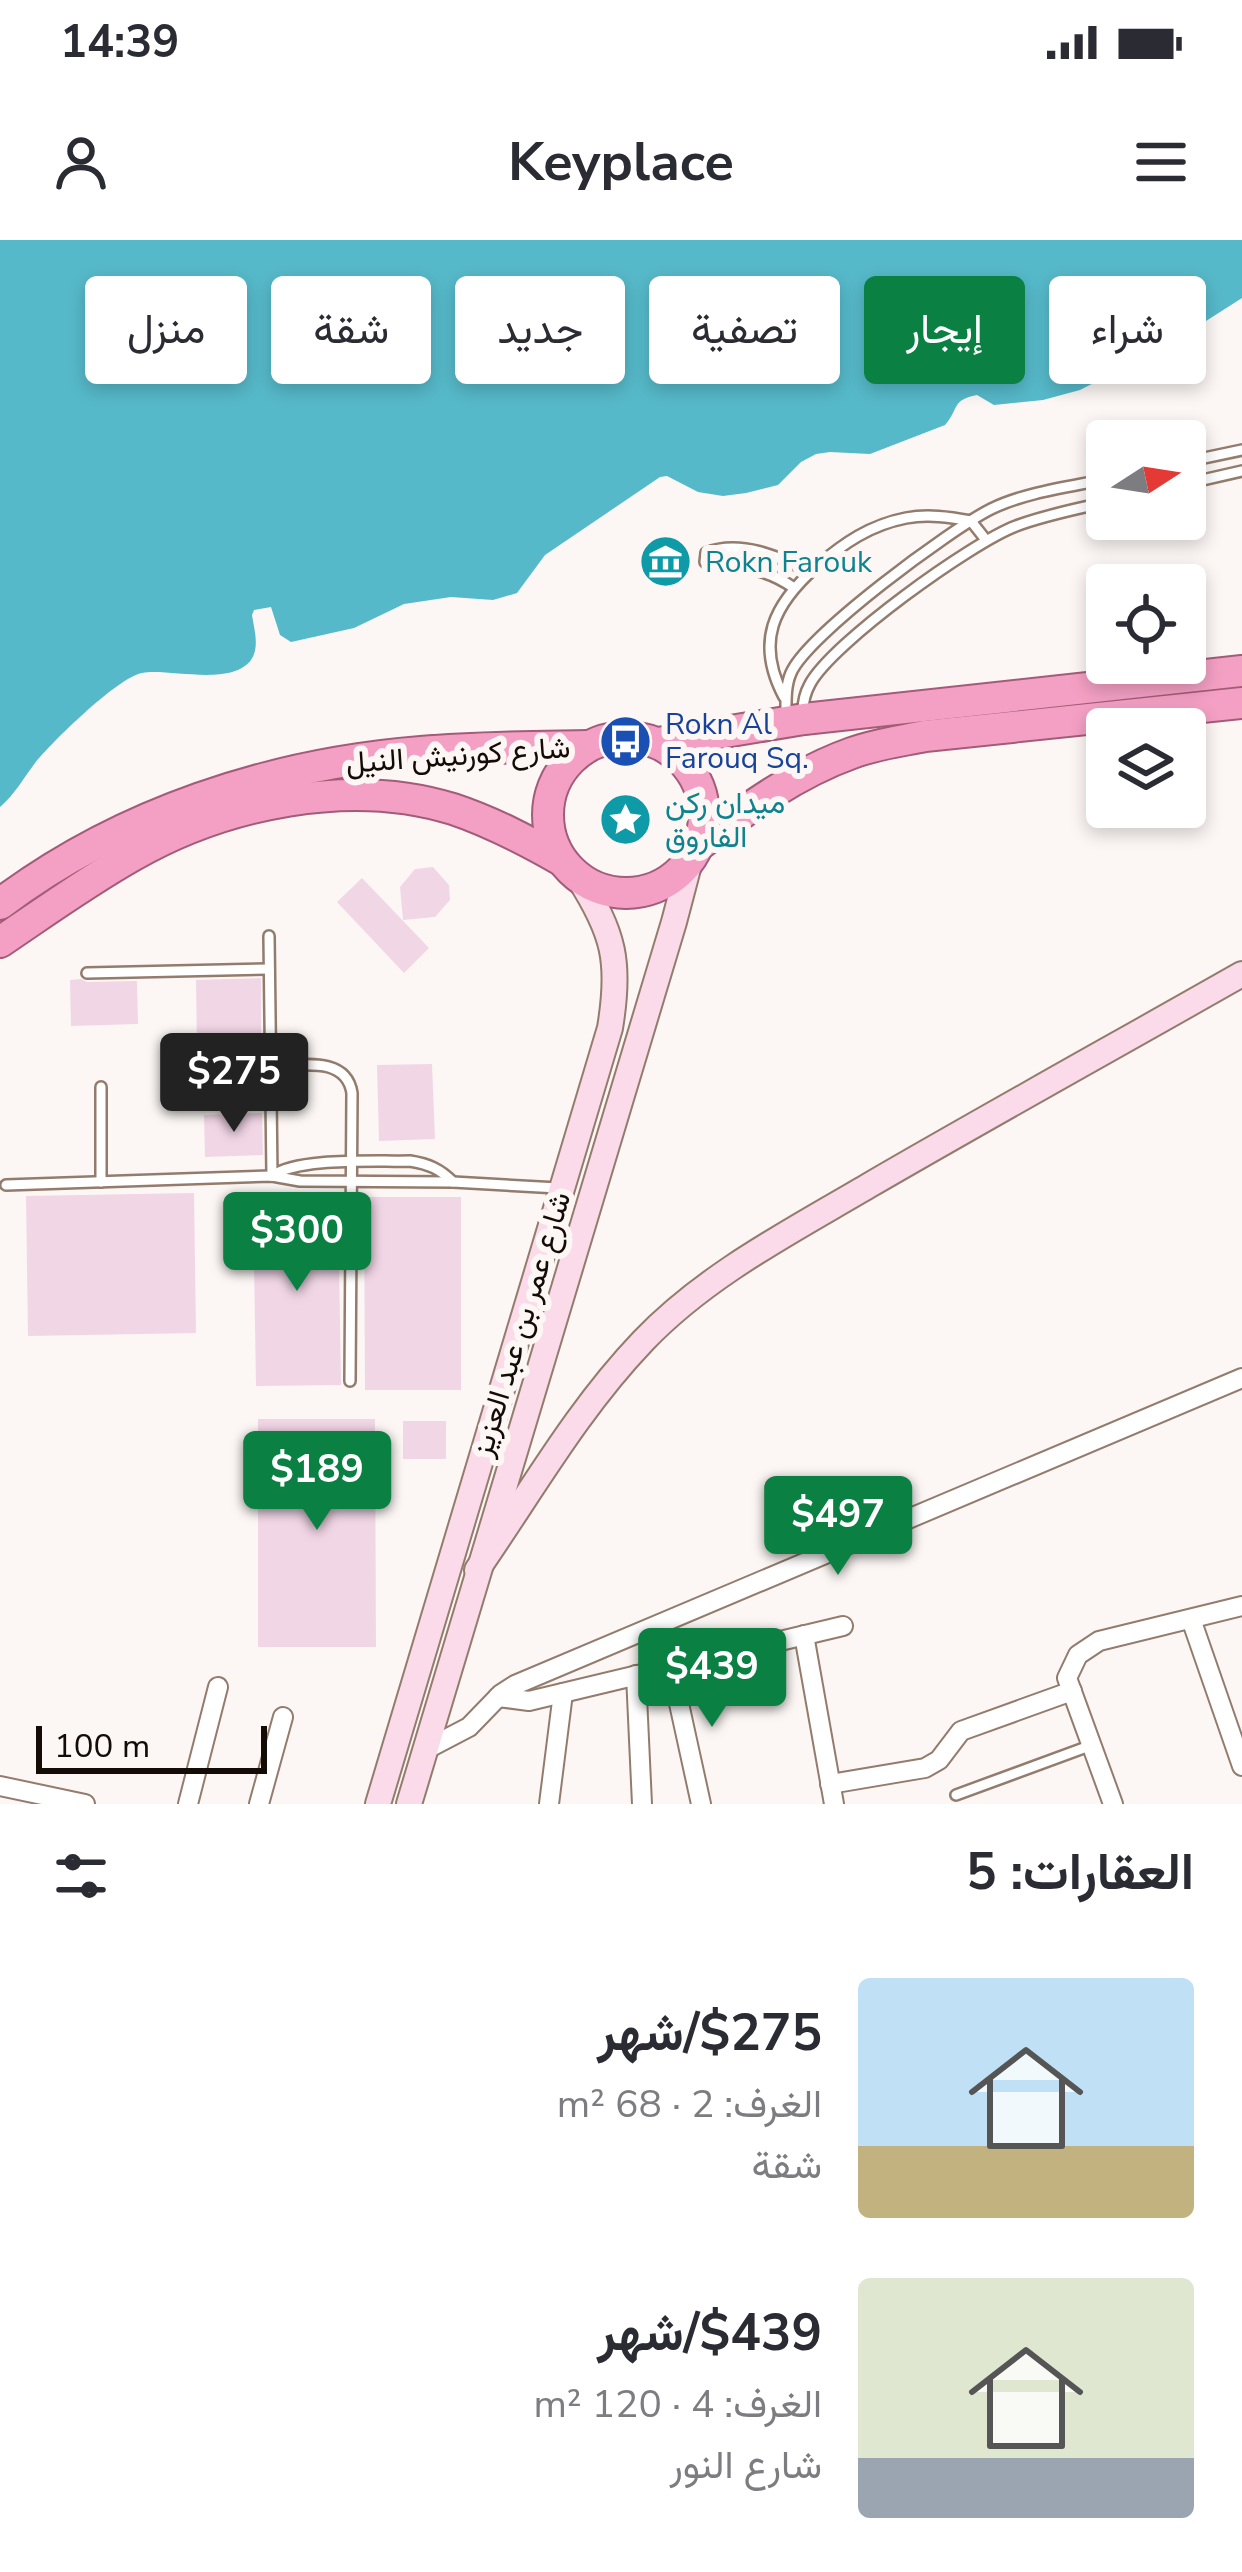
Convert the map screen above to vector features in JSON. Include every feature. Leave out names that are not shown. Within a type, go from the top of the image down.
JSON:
[{"type":"highway","points":[[658,743],[792,714],[1242,671]]},
{"type":"highway","points":[[695,853],[704,825],[704,805],[699,785],[675,753],[635,736],[610,737],[588,746],[563,767],[549,797],[549,830],[570,869],[596,888],[638,893],[676,876],[736,816],[785,785],[871,747],[926,736],[1242,703]]},
{"type":"highway","name":"شارع كورنيش النيل","points":[[0,904],[125,828],[244,784],[331,764],[419,752],[588,746]]},
{"type":"highway","name":"شارع كورنيش النيل","points":[[0,941],[135,854],[179,832],[227,816],[325,796],[387,796],[448,808],[507,829],[570,869]]},
{"type":"main road","name":"شارع عمر بن عبد العزيز","points":[[409,1804],[695,853]]},
{"type":"main road","name":"شارع عمر بن عبد العزيز","points":[[378,1804],[610,1028],[616,988],[613,948],[600,911],[570,869]]},
{"type":"main road","points":[[478,1570],[600,1388],[698,1291],[769,1244],[1242,974]]},
{"type":"street","points":[[425,1750],[469,1727],[515,1684],[1242,1378]]},
{"type":"street","points":[[1113,1804],[1067,1678],[1071,1666],[1087,1646],[1242,1606]]},
{"type":"street","points":[[1192,1618],[1241,1760]]},
{"type":"street","points":[[499,1697],[529,1701],[843,1626]]},
{"type":"street","points":[[804,1635],[832,1794],[925,1768],[939,1760],[961,1731],[1072,1691]]},
{"type":"street","points":[[671,1667],[701,1804]]},
{"type":"street","points":[[636,1675],[642,1804]]},
{"type":"street","points":[[188,1804],[218,1687]]},
{"type":"street","points":[[549,1804],[563,1693]]},
{"type":"street","points":[[260,1804],[283,1717]]},
{"type":"street","points":[[0,1786],[85,1804]]},
{"type":"lane","points":[[1206,457],[1242,449]]},
{"type":"lane","points":[[1206,479],[1242,471]]},
{"type":"lane","points":[[792,714],[791,673],[807,651],[920,556],[993,508],[1086,484]]},
{"type":"lane","points":[[792,714],[835,655],[932,577],[986,540],[1018,525],[1086,507]]},
{"type":"lane","points":[[792,714],[769,654],[771,630],[779,608],[811,572],[853,537],[910,517],[971,521],[986,540]]},
{"type":"lane","points":[[794,588],[762,570],[710,567],[704,555],[721,548],[754,550],[811,572]]},
{"type":"lane","points":[[269,936],[272,1176]]},
{"type":"lane","points":[[87,973],[269,969]]},
{"type":"lane","points":[[270,1066],[331,1066],[350,1081],[350,1381]]},
{"type":"lane","points":[[101,1087],[101,1182]]},
{"type":"lane","points":[[272,1176],[289,1166],[427,1163],[453,1182]]},
{"type":"lane","points":[[6,1185],[272,1176],[562,1188]]},
{"type":"lane","points":[[956,1795],[1092,1745]]},
{"type":"water","points":[[0,240],[1242,240],[1242,298],[1206,321],[1206,276],[1049,276],[1049,384],[1092,384],[1080,390],[994,405],[977,395],[969,397],[959,402],[945,425],[870,454],[816,454],[778,485],[746,493],[698,492],[660,477],[545,555],[517,593],[493,600],[451,597],[404,604],[354,628],[291,642],[280,635],[271,607],[254,610],[255,649],[242,668],[215,675],[153,672],[131,677],[55,741],[0,807]]},
{"type":"building","points":[[433,867],[449,885],[450,900],[435,917],[403,920],[400,887],[415,869]]},
{"type":"building","points":[[362,878],[429,948],[404,973],[337,902]]},
{"type":"building","points":[[261,978],[261,1049],[197,1049],[196,980]]},
{"type":"building","points":[[70,980],[137,981],[138,1024],[71,1026]]},
{"type":"building","points":[[432,1064],[435,1139],[379,1141],[377,1065]]},
{"type":"building","points":[[262,1113],[263,1155],[205,1157],[204,1115]]},
{"type":"building","points":[[194,1193],[196,1333],[28,1336],[26,1196]]},
{"type":"building","points":[[364,1197],[461,1197],[461,1390],[365,1390]]},
{"type":"building","points":[[338,1201],[341,1385],[256,1386],[253,1203]]},
{"type":"building","points":[[258,1419],[375,1419],[376,1647],[258,1647]]},
{"type":"building","points":[[403,1421],[446,1421],[446,1459],[403,1459]]},
{"type":"place","name":"Rokn Farouk","points":[[666,562]]},
{"type":"place","name":"Rokn Al Farouq Sq.","points":[[626,741]]},
{"type":"place","name":"ميدان ركن الفاروق","points":[[626,820]]}]
